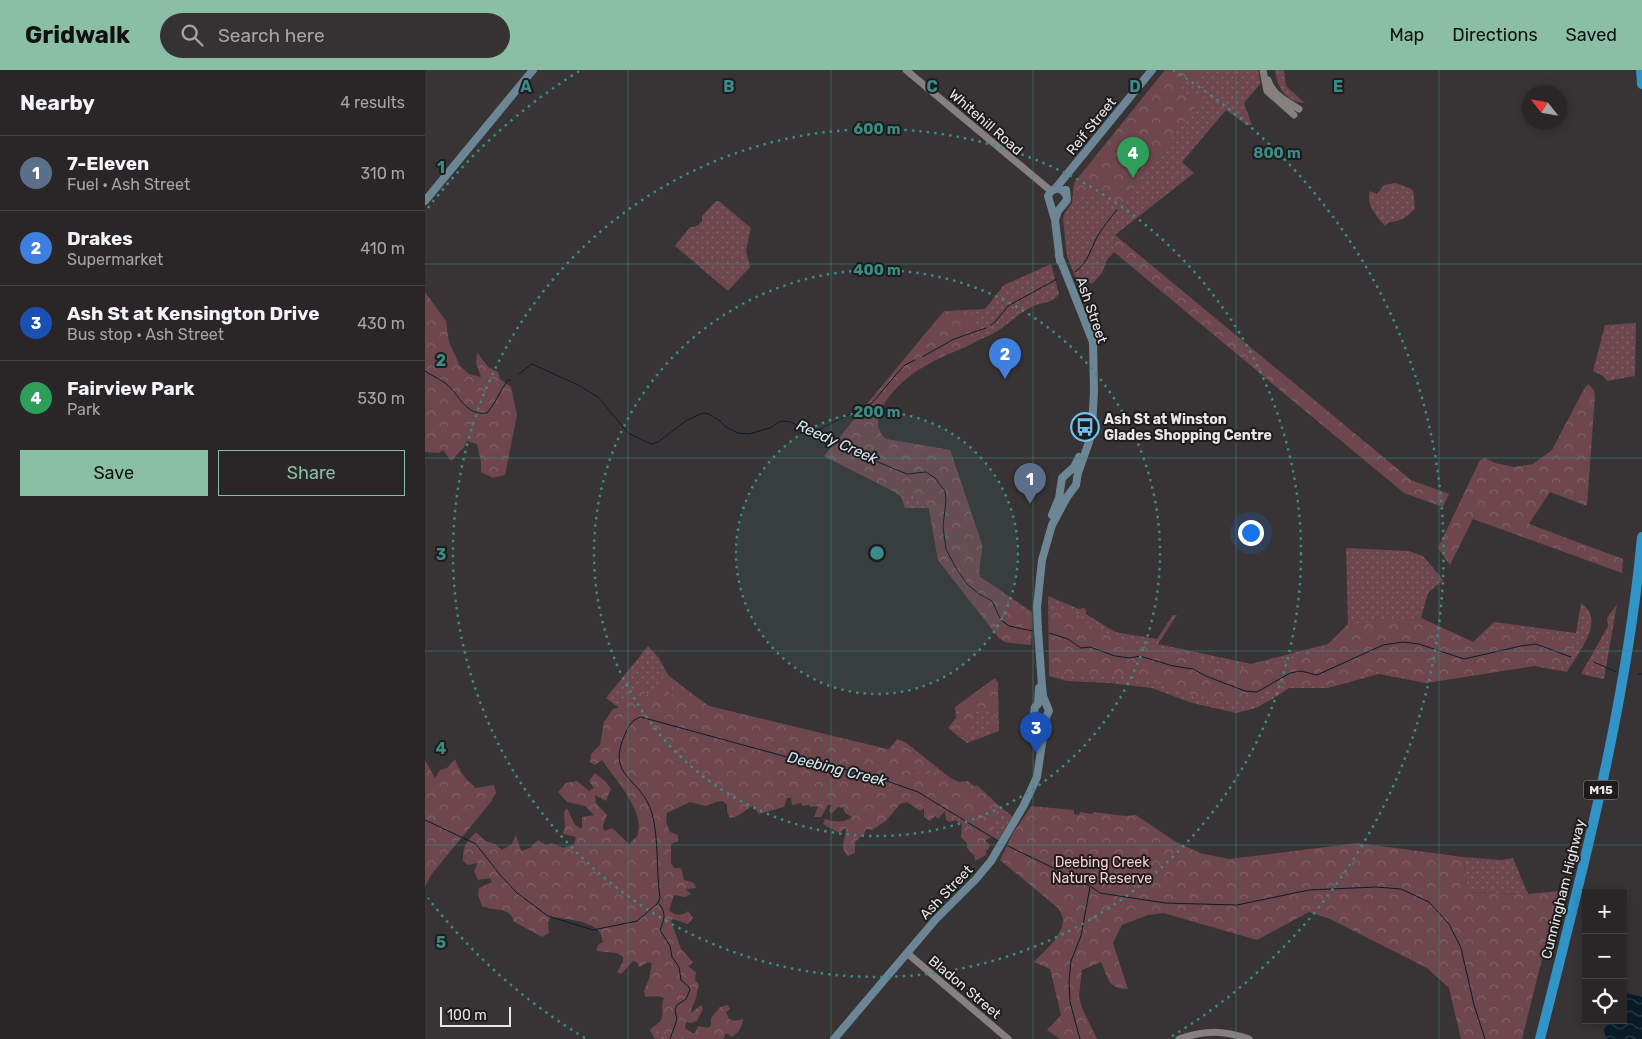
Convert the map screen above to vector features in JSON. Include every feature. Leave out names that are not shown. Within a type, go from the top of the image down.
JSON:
[{"type":"highway","points":[[1641,70],[1642,84]]},
{"type":"highway","name":"Cunningham Highway","points":[[1540,1039],[1605,773],[1629,639],[1642,537]]},
{"type":"main road","points":[[425,201],[533,70]]},
{"type":"main road","name":"Reif Street","points":[[1053,190],[1152,70]]},
{"type":"main road","name":"Reif Street","points":[[1067,195],[1065,186],[1068,174]]},
{"type":"main road","points":[[1055,220],[1067,200],[1067,195],[1061,189],[1053,190],[1048,199],[1052,206],[1057,208],[1062,206]]},
{"type":"main road","name":"Ash Street","points":[[1052,206],[1059,256],[1087,336],[1094,372],[1093,412],[1089,442],[1076,480]]},
{"type":"main road","name":"Ash Street","points":[[1066,475],[1074,467],[1081,454],[1093,412]]},
{"type":"main road","points":[[1041,671],[1038,704],[1035,707],[1034,713],[1042,718],[1049,711],[1043,696],[1037,607],[1042,560],[1052,525],[1076,485],[1076,480],[1071,475],[1066,475],[1061,480],[1059,498],[1045,531],[1041,548],[1042,560]]},
{"type":"main road","points":[[1061,485],[1065,489],[1072,489]]},
{"type":"main road","points":[[1038,704],[1047,705]]},
{"type":"main road","name":"Ash Street","points":[[834,1039],[936,919],[984,871],[998,851],[1024,805],[1037,777],[1043,743],[1042,718]]},
{"type":"street","name":"Whitehill Road","points":[[905,70],[1053,190]]},
{"type":"street","points":[[1265,70],[1269,85],[1275,93],[1299,109]]},
{"type":"street","points":[[1265,70],[1267,91],[1294,115]]},
{"type":"street","name":"Bladon Street","points":[[907,953],[1008,1039]]},
{"type":"street","points":[[1179,1039],[1199,1033],[1213,1032],[1226,1032],[1249,1039]]},
{"type":"green space","points":[[1165,70],[1258,70],[1261,83],[1244,103],[1252,125],[1247,125],[1226,110],[1182,162],[1194,173],[1115,235],[1114,252],[1107,260],[1102,273],[1092,284],[1089,282],[1081,292],[1067,256],[1063,220],[1064,214],[1072,203],[1074,183]]},
{"type":"green space","points":[[1166,70],[1203,70],[1199,77],[1183,80],[1179,84],[1180,93],[1203,97],[1154,161],[1132,173],[1139,182],[1121,206],[1091,193],[1079,199],[1075,195],[1074,183]]},
{"type":"green space","points":[[1275,70],[1284,70],[1286,86],[1305,103],[1293,100],[1284,93],[1278,83]]},
{"type":"green space","points":[[1395,183],[1413,190],[1415,209],[1403,218],[1389,222],[1385,226],[1371,206],[1369,201],[1370,191],[1377,194],[1384,185]]},
{"type":"green space","points":[[716,201],[719,201],[751,228],[746,251],[750,267],[728,291],[675,246],[690,227],[698,225],[702,221],[702,216]]},
{"type":"green space","points":[[1115,235],[1411,480],[1449,494],[1443,507],[1404,493],[1114,252]]},
{"type":"green space","points":[[1051,264],[1059,294],[1056,297],[1027,310],[994,333],[946,355],[916,372],[891,394],[881,409],[877,421],[878,429],[886,439],[950,450],[982,545],[980,577],[1032,612],[1031,645],[1005,642],[999,638],[938,560],[929,508],[905,508],[901,497],[895,492],[824,456],[944,311],[985,309],[1004,285]]},
{"type":"green space","points":[[425,292],[446,321],[449,342],[460,366],[469,374],[481,377],[476,363],[477,352],[488,367],[498,372],[500,379],[511,387],[517,415],[505,475],[493,478],[481,472],[477,444],[467,441],[451,461],[443,450],[439,453],[425,452]]},
{"type":"green space","points":[[967,311],[978,316],[974,325],[978,340],[931,362],[906,378],[881,409],[878,419],[879,430],[886,439],[950,450],[982,545],[980,577],[1003,592],[1005,601],[1032,622],[1031,645],[1005,642],[999,638],[938,560],[929,508],[925,504],[911,495],[895,492],[824,456],[942,314]]},
{"type":"green space","points":[[1636,323],[1635,376],[1607,381],[1603,376],[1593,371],[1605,325]]},
{"type":"green space","points":[[1588,384],[1594,390],[1595,396],[1587,506],[1550,492],[1529,524],[1623,559],[1622,573],[1473,519],[1450,565],[1438,548],[1480,460],[1485,458],[1495,463],[1514,467],[1533,464],[1552,450]]},
{"type":"green space","points":[[1346,548],[1409,551],[1423,556],[1443,580],[1428,593],[1421,618],[1473,642],[1494,622],[1576,633],[1581,603],[1588,610],[1591,618],[1588,637],[1567,672],[1534,666],[1426,683],[1379,674],[1328,688],[1289,688],[1256,708],[1236,713],[1192,703],[1152,688],[1067,681],[1049,676],[1048,596],[1079,609],[1084,608],[1086,614],[1115,632],[1157,639],[1173,615],[1177,615],[1158,644],[1251,664],[1328,644],[1348,624]]},
{"type":"green space","points":[[1617,604],[1604,679],[1581,674],[1608,626],[1607,618]]},
{"type":"green space","points":[[1055,607],[1080,616],[1091,626],[1120,639],[1241,669],[1324,650],[1348,624],[1421,618],[1473,642],[1497,628],[1567,639],[1571,645],[1565,667],[1534,666],[1429,682],[1380,670],[1328,687],[1286,684],[1248,703],[1196,696],[1138,677],[1070,677],[1051,668],[1051,611]]},
{"type":"green space","points":[[648,646],[659,658],[668,675],[707,706],[888,750],[897,739],[905,742],[953,780],[958,782],[968,781],[1012,816],[998,841],[918,792],[634,719],[606,698]]},
{"type":"green space","points":[[663,676],[674,682],[666,695],[668,697],[684,688],[709,706],[896,751],[907,745],[935,766],[929,773],[921,770],[916,774],[918,778],[932,775],[935,772],[960,783],[963,782],[966,789],[970,790],[977,785],[998,805],[992,831],[996,837],[985,841],[990,845],[988,850],[986,850],[986,855],[975,861],[974,855],[967,848],[967,843],[961,837],[962,824],[955,820],[950,822],[946,820],[945,811],[938,819],[935,816],[930,821],[924,817],[924,808],[920,811],[907,802],[900,804],[886,821],[872,830],[866,829],[864,834],[855,842],[855,853],[848,856],[843,849],[846,828],[839,833],[823,824],[825,819],[839,821],[852,817],[845,813],[843,808],[838,807],[831,814],[829,811],[832,805],[828,805],[821,817],[814,817],[818,806],[802,806],[801,803],[792,805],[791,798],[787,798],[784,807],[759,814],[753,806],[736,817],[730,818],[727,812],[727,805],[723,801],[706,806],[690,802],[667,813],[666,822],[670,832],[678,835],[678,841],[671,844],[671,863],[674,868],[681,868],[684,880],[694,883],[696,888],[686,889],[691,894],[685,897],[674,895],[669,910],[678,915],[688,911],[693,918],[688,924],[673,919],[671,921],[681,949],[693,962],[689,966],[686,965],[696,972],[695,980],[699,984],[691,1013],[701,1005],[703,1009],[697,1021],[686,1022],[685,1028],[695,1033],[698,1026],[708,1028],[711,1025],[711,1018],[720,1007],[728,1005],[730,1009],[726,1012],[729,1019],[734,1021],[743,1019],[740,1030],[732,1037],[726,1033],[723,1039],[686,1039],[678,1037],[665,1039],[660,1022],[664,998],[658,996],[645,997],[644,991],[649,979],[652,963],[648,962],[639,967],[637,962],[633,961],[621,974],[617,972],[623,962],[623,957],[617,953],[596,951],[598,945],[603,942],[599,931],[590,925],[569,919],[550,918],[548,923],[549,933],[542,937],[513,921],[510,914],[482,906],[478,895],[479,888],[492,882],[490,878],[478,880],[474,871],[478,863],[468,865],[463,861],[463,852],[466,845],[476,832],[485,841],[495,844],[502,850],[512,844],[516,835],[521,851],[530,848],[538,840],[546,845],[552,843],[563,848],[574,844],[576,837],[563,834],[565,827],[564,812],[567,808],[575,825],[582,829],[582,817],[594,815],[585,806],[567,802],[558,792],[566,783],[577,781],[589,791],[594,788],[589,781],[595,773],[611,789],[606,801],[595,795],[596,803],[607,815],[603,825],[604,831],[612,828],[629,844],[637,836],[639,827],[633,807],[628,796],[602,760],[595,765],[590,762],[591,754],[600,745],[604,722],[613,709],[623,706],[626,696],[639,683],[644,686],[645,695],[652,691],[660,692]]},
{"type":"green space","points":[[995,678],[998,683],[999,731],[967,743],[948,728],[956,718],[955,707]]},
{"type":"green space","points":[[995,680],[998,683],[997,730],[994,732],[989,729],[994,714],[989,710],[976,712],[974,716],[978,718],[964,739],[952,728],[961,712],[959,705]]},
{"type":"green space","points":[[455,759],[463,775],[476,788],[494,785],[496,793],[490,803],[431,875],[425,887],[425,760],[435,778],[440,770],[447,768]]},
{"type":"green space","name":"Deebing Creek Nature Reserve","points":[[1031,806],[1074,810],[1074,814],[1079,815],[1080,812],[1092,814],[1094,812],[1125,816],[1136,815],[1176,842],[1200,853],[1230,859],[1358,843],[1463,857],[1468,892],[1528,894],[1559,891],[1522,1039],[1461,1039],[1449,988],[1427,968],[1330,919],[1309,912],[1257,940],[1163,913],[1148,915],[1122,925],[1113,943],[1128,989],[1116,987],[1110,982],[1101,962],[1082,970],[1079,996],[1082,1008],[1097,1039],[1060,1039],[1047,1030],[1061,1015],[1050,969],[1034,962],[1057,937],[1063,918],[1058,908],[1000,860],[1012,835]]},
{"type":"green space","points":[[1463,857],[1501,860],[1513,858],[1528,894],[1468,892]]},
{"type":"green space","points":[[669,1014],[687,1039],[655,1039],[650,1030]]},
{"type":"water","points":[[1627,993],[1642,997],[1642,1039],[1606,1039],[1604,1030],[1606,1024],[1627,1024]]},
{"type":"waterway","points":[[1075,272],[1084,264],[1100,232],[1117,210]]},
{"type":"waterway","points":[[991,325],[1008,306],[1057,279]]},
{"type":"waterway","points":[[922,357],[954,339],[986,328]]},
{"type":"waterway","points":[[814,432],[872,403],[900,370],[915,360]]},
{"type":"waterway","name":"Reedy Creek","points":[[519,374],[532,364],[578,385],[598,397],[628,433],[651,444],[658,442],[687,420],[703,413],[709,414],[726,427],[738,433],[749,434],[770,428],[781,421],[791,422],[907,474],[926,472],[935,478],[945,491],[943,527],[946,549],[956,568],[967,584],[979,594],[992,601],[1001,620],[1009,626],[1033,631]]},
{"type":"waterway","name":"Reedy Creek","points":[[425,371],[448,386],[472,411],[479,413],[487,413],[505,384],[510,380]]},
{"type":"waterway","name":"Reedy Creek","points":[[1049,633],[1068,639],[1081,648],[1090,647],[1115,656],[1130,658],[1140,656],[1173,666],[1193,669],[1245,691],[1257,692],[1290,673],[1301,671],[1317,675],[1383,645],[1403,642],[1419,644],[1464,659],[1536,644],[1571,657]]},
{"type":"waterway","name":"Reedy Creek","points":[[1594,662],[1616,672]]},
{"type":"waterway","name":"Deebing Creek","points":[[425,820],[476,844],[517,893],[548,916],[593,930],[637,921],[658,903],[660,898],[656,834],[652,813],[647,801],[622,768],[619,759],[620,747],[627,729],[633,721],[641,717],[787,757],[867,774],[918,792],[998,841]]},
{"type":"waterway","name":"Deebing Creek","points":[[1004,844],[1090,886],[1100,893],[1165,903],[1237,905],[1309,890],[1376,887],[1401,889],[1429,902],[1449,924],[1461,948],[1474,1005],[1485,1039]]},
{"type":"waterway","points":[[1080,1039],[1070,1002],[1069,981],[1071,961],[1081,936],[1090,887]]},
{"type":"waterway","points":[[659,904],[664,914],[660,930],[670,946],[672,957],[679,967],[681,980],[690,990],[686,999],[677,1005],[675,1010],[677,1020],[670,1039]]},
{"type":"place","name":"Fairview Park","points":[[1133,178]]},
{"type":"place","name":"Drakes","points":[[1005,379]]},
{"type":"place","name":"Ash St at Winston Glades Shopping Centre","points":[[1085,427]]},
{"type":"place","name":"7-Eleven","points":[[1030,504]]},
{"type":"place","name":"Ash St at Kensington Drive","points":[[1036,753]]}]
